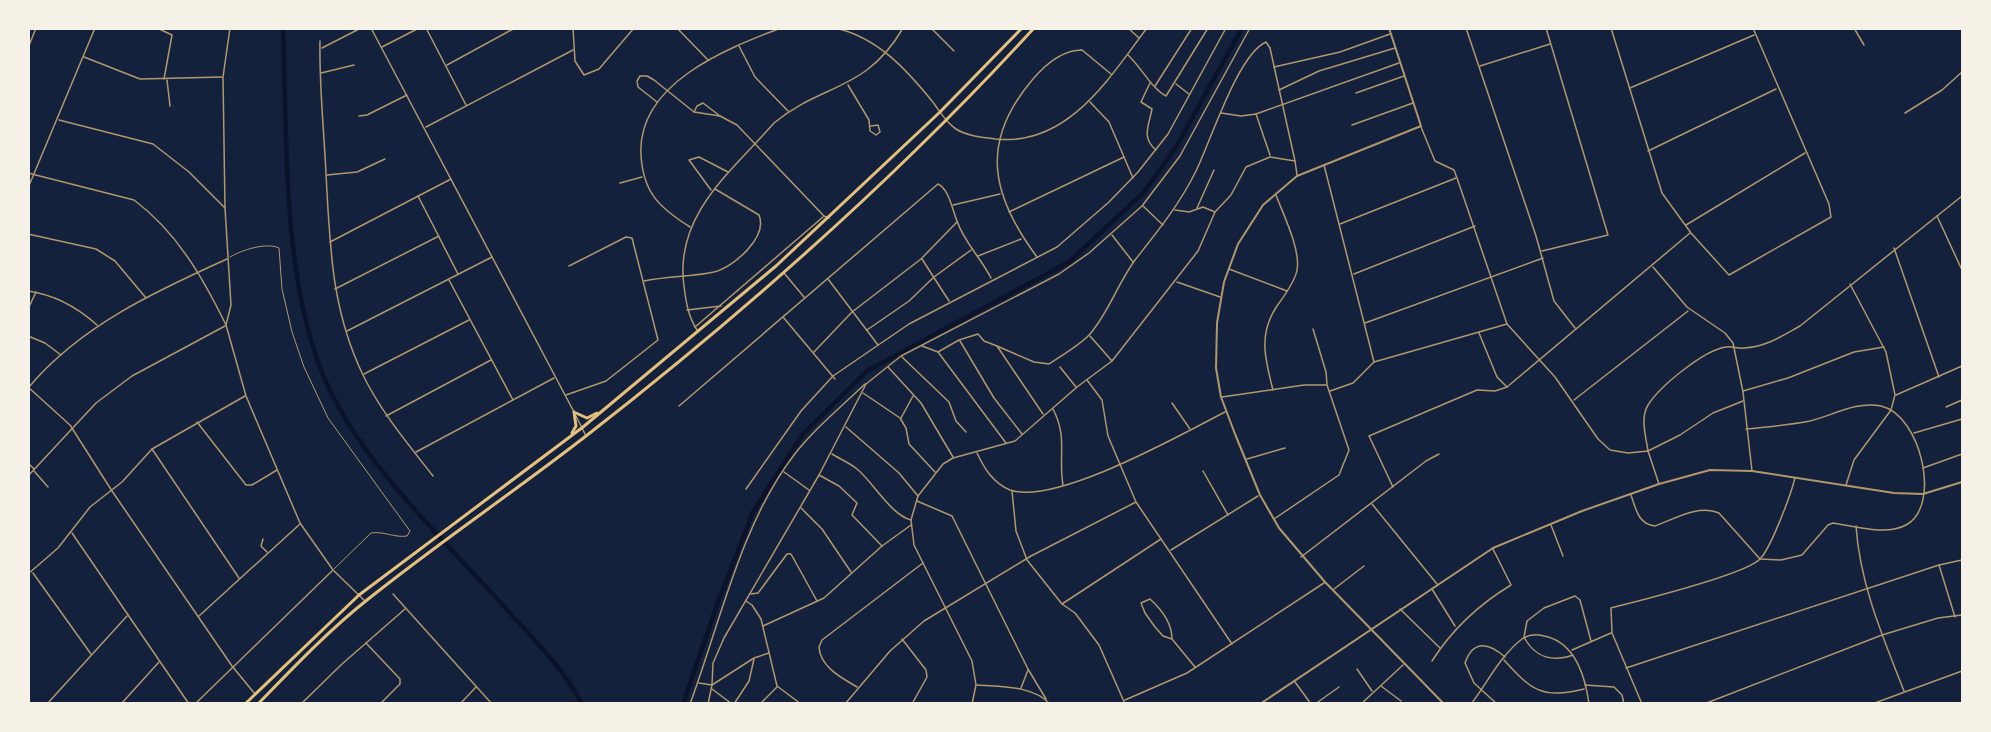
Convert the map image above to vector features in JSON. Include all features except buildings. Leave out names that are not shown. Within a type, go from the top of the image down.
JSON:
[{"type":"highway","points":[[245,704],[359,595],[582,427],[698,332],[829,218],[940,112],[1022,28]]},
{"type":"highway","points":[[258,704],[325,636],[365,601],[586,437],[783,272],[947,120],[1034,28]]},
{"type":"highway","points":[[562,442],[575,430],[574,412],[587,418],[602,411]]},
{"type":"street","points":[[28,48],[36,28]]},
{"type":"street","points":[[28,188],[59,120],[95,28]]},
{"type":"street","points":[[157,28],[172,35],[165,79],[170,106]]},
{"type":"street","points":[[28,476],[96,403],[132,376],[226,326],[231,305],[225,208],[223,77],[230,28]]},
{"type":"street","points":[[320,49],[361,28]]},
{"type":"street","points":[[371,28],[452,178],[586,437]]},
{"type":"street","points":[[381,48],[419,28]]},
{"type":"street","points":[[426,28],[466,105]]},
{"type":"street","points":[[445,66],[514,28]]},
{"type":"street","points":[[573,28],[575,61],[584,75],[599,69],[633,28]]},
{"type":"street","points":[[678,28],[709,61]]},
{"type":"street","points":[[690,227],[657,201],[642,177],[640,140],[645,120],[668,91],[709,61],[739,45],[781,28]]},
{"type":"street","points":[[835,28],[846,30],[887,52],[899,62],[956,129],[975,136],[1000,139],[1034,135],[1066,122],[1089,101],[1147,28]]},
{"type":"street","points":[[698,332],[687,310],[683,276],[690,227],[700,207],[755,144],[788,111],[848,83],[873,67],[887,52],[903,28]]},
{"type":"street","points":[[931,28],[954,51]]},
{"type":"street","points":[[1128,28],[1140,38]]},
{"type":"street","points":[[1155,87],[1192,28]]},
{"type":"street","points":[[1127,55],[1166,96],[1208,28]]},
{"type":"street","points":[[746,489],[801,411],[835,378],[878,345],[949,302],[1037,258],[1070,237],[1134,178],[1168,134],[1226,28]]},
{"type":"street","points":[[690,704],[745,550],[764,506],[783,472],[825,419],[901,356],[1059,274],[1111,234],[1142,206],[1180,156],[1250,28]]},
{"type":"street","points":[[1389,28],[1435,161],[1454,170],[1507,324],[1573,401],[1598,439],[1610,450],[1628,453],[1648,451],[1680,435],[1713,413],[1743,400]]},
{"type":"street","points":[[1466,28],[1543,258],[1554,300],[1576,329]]},
{"type":"street","points":[[1541,252],[1608,235],[1546,28]]},
{"type":"street","points":[[1611,28],[1662,193],[1691,233],[1730,275],[1831,217],[1829,204],[1777,89],[1753,28]]},
{"type":"street","points":[[1854,28],[1864,45]]},
{"type":"street","points":[[1273,68],[1340,52],[1391,33]]},
{"type":"street","points":[[1630,88],[1755,34]]},
{"type":"street","points":[[320,41],[329,242],[334,289],[346,332],[363,375],[386,416],[433,476]]},
{"type":"street","points":[[938,352],[959,340],[978,334],[984,341],[1034,362],[1049,364],[1089,335],[1134,262],[1174,210],[1195,174],[1221,112],[1247,63],[1261,44],[1266,42],[1270,48],[1297,176]]},
{"type":"street","points":[[1479,67],[1551,44]]},
{"type":"street","points":[[739,45],[755,77],[788,111]]},
{"type":"street","points":[[1278,90],[1319,71],[1396,48]]},
{"type":"street","points":[[425,128],[573,50]]},
{"type":"street","points":[[1037,258],[1023,238],[1000,194],[997,176],[1000,139],[1018,96],[1036,75],[1063,53],[1082,50],[1112,74]]},
{"type":"street","points":[[84,56],[140,79],[223,77]]},
{"type":"street","points":[[1221,112],[1241,116],[1256,114],[1401,62]]},
{"type":"street","points":[[320,73],[354,65]]},
{"type":"street","points":[[1905,113],[1942,90],[1962,72]]},
{"type":"street","points":[[658,102],[638,87],[638,78],[647,76],[694,112],[720,116]]},
{"type":"street","points":[[1356,93],[1405,76]]},
{"type":"street","points":[[1151,82],[1141,102],[1152,109],[1146,135],[1149,144],[1156,150]]},
{"type":"street","points":[[848,83],[872,126]]},
{"type":"street","points":[[1175,83],[1190,94]]},
{"type":"street","points":[[1648,151],[1777,89]]},
{"type":"street","points":[[359,116],[368,115],[407,95]]},
{"type":"street","points":[[1089,101],[1109,122],[1134,178]]},
{"type":"street","points":[[1352,124],[1414,102]]},
{"type":"street","points":[[694,112],[703,103],[737,125],[824,216],[829,218]]},
{"type":"street","points":[[1256,114],[1270,157]]},
{"type":"street","points":[[59,120],[153,144],[189,172],[225,208]]},
{"type":"street","points":[[1421,126],[1297,176],[1253,218],[1228,269],[1220,297],[1216,352],[1221,398],[1260,495],[1274,519],[1301,557],[1403,665],[1444,704]]},
{"type":"street","points":[[1685,225],[1806,153]]},
{"type":"street","points":[[644,281],[717,271],[751,246],[760,233],[759,215],[713,190],[688,160],[699,157],[729,173]]},
{"type":"street","points":[[1008,212],[1124,157]]},
{"type":"street","points":[[972,704],[976,685],[972,661],[914,545],[911,520],[918,496],[934,472],[953,458],[1007,444],[1077,387],[1112,362],[1177,282],[1198,251],[1215,212],[1231,195],[1246,167],[1270,157],[1295,161]]},
{"type":"street","points":[[326,175],[357,172],[385,159]]},
{"type":"street","points":[[1324,165],[1374,362]]},
{"type":"street","points":[[1197,208],[1214,170]]},
{"type":"street","points":[[28,173],[134,200],[177,243],[200,272],[226,326],[246,396],[300,523],[333,570],[365,601]]},
{"type":"street","points":[[620,183],[642,177]]},
{"type":"street","points":[[329,242],[452,178]]},
{"type":"street","points":[[1340,224],[1457,178]]},
{"type":"street","points":[[679,405],[939,184],[972,250],[991,279]]},
{"type":"street","points":[[952,206],[1000,194]]},
{"type":"street","points":[[1273,390],[1263,348],[1264,335],[1273,313],[1297,270],[1297,254],[1276,194]]},
{"type":"street","points":[[418,196],[458,274]]},
{"type":"street","points":[[1659,484],[1648,451],[1644,420],[1648,405],[1671,381],[1705,355],[1727,346],[1735,348],[1772,342],[1800,326],[1894,248],[1962,196]]},
{"type":"street","points":[[1142,206],[1163,225]]},
{"type":"street","points":[[1174,210],[1189,212],[1203,207],[1215,212]]},
{"type":"street","points":[[1936,215],[1962,270]]},
{"type":"street","points":[[695,327],[824,216]]},
{"type":"street","points":[[814,352],[852,312],[921,259],[957,222]]},
{"type":"street","points":[[1353,275],[1475,226]]},
{"type":"street","points":[[1393,487],[1370,436],[1477,390],[1495,392],[1507,387],[1691,233]]},
{"type":"street","points":[[28,234],[96,249],[115,261],[146,298]]},
{"type":"street","points":[[1111,234],[1134,262]]},
{"type":"street","points":[[334,289],[439,236]]},
{"type":"street","points":[[565,395],[606,381],[657,342],[658,337],[633,240],[626,237],[569,266]]},
{"type":"street","points":[[977,256],[1023,238]]},
{"type":"street","points":[[1894,248],[1939,377]]},
{"type":"street","points":[[867,330],[909,301],[934,277],[972,250]]},
{"type":"street","points":[[346,332],[493,257]]},
{"type":"street","points":[[228,258],[146,298],[98,326],[28,387],[49,404],[73,430],[232,666],[255,694]]},
{"type":"street","points":[[1364,324],[1543,258]]},
{"type":"street","points":[[921,259],[949,302]]},
{"type":"street","points":[[1652,267],[1690,309],[1725,333],[1735,348],[1743,392],[1752,471]]},
{"type":"street","points":[[1228,269],[1287,291]]},
{"type":"street","points":[[783,272],[804,298]]},
{"type":"street","points":[[448,279],[513,400]]},
{"type":"street","points":[[827,279],[878,345]]},
{"type":"street","points":[[1177,282],[1220,297]]},
{"type":"street","points":[[1846,486],[1854,460],[1891,410],[1895,395],[1893,373],[1884,347],[1850,284]]},
{"type":"street","points":[[28,291],[58,298],[80,310],[98,326]]},
{"type":"street","points":[[28,309],[36,292]]},
{"type":"street","points":[[687,310],[722,305]]},
{"type":"street","points":[[1573,401],[1690,309]]},
{"type":"street","points":[[782,316],[835,378]]},
{"type":"street","points":[[363,375],[470,320]]},
{"type":"street","points":[[1329,391],[1353,383],[1374,362],[1507,324]]},
{"type":"street","points":[[1274,519],[1339,475],[1349,450],[1327,385],[1326,372],[1313,329]]},
{"type":"street","points":[[1479,332],[1497,376],[1507,387]]},
{"type":"street","points":[[1089,335],[1112,362]]},
{"type":"street","points":[[28,336],[45,343],[62,355]]},
{"type":"street","points":[[959,340],[994,398],[1022,434]]},
{"type":"street","points":[[921,346],[938,352],[1007,444]]},
{"type":"street","points":[[997,346],[1044,415]]},
{"type":"street","points":[[1743,392],[1798,375],[1854,352],[1884,347]]},
{"type":"street","points":[[901,356],[949,402],[956,421],[966,432]]},
{"type":"street","points":[[386,416],[491,360]]},
{"type":"street","points":[[887,366],[914,395],[953,458]]},
{"type":"street","points":[[1895,395],[1962,366]]},
{"type":"street","points":[[1060,367],[1077,387]]},
{"type":"street","points":[[415,453],[555,378]]},
{"type":"street","points":[[1087,380],[1102,400],[1108,436],[1118,465],[1136,502],[1232,644]]},
{"type":"street","points":[[708,704],[713,663],[745,601],[819,476],[866,384]]},
{"type":"street","points":[[1221,398],[1327,385]]},
{"type":"street","points":[[862,392],[900,418],[906,428],[909,444],[934,472]]},
{"type":"street","points":[[900,418],[914,395]]},
{"type":"street","points":[[28,574],[72,533],[90,507],[112,491],[152,449],[196,421],[246,396]]},
{"type":"street","points":[[1946,407],[1962,400]]},
{"type":"street","points":[[1172,403],[1191,430]]},
{"type":"street","points":[[1642,704],[1612,633],[1610,610],[1731,573],[1760,559],[1781,560],[1802,555],[1828,525],[1889,530],[1904,526],[1915,519],[1923,495],[1922,468],[1913,433],[1902,418],[1891,410],[1864,405],[1808,421],[1746,429]]},
{"type":"street","points":[[1053,408],[1062,427],[1063,485]]},
{"type":"street","points":[[977,452],[985,468],[999,483],[1012,490],[1040,492],[1118,465],[1226,412]]},
{"type":"street","points":[[1913,433],[1962,419]]},
{"type":"street","points":[[196,421],[246,485],[252,485],[278,470]]},
{"type":"street","points":[[845,426],[899,473],[918,496]]},
{"type":"street","points":[[1246,460],[1286,448]]},
{"type":"street","points":[[152,449],[239,578]]},
{"type":"street","points":[[831,454],[856,468],[874,490],[880,492],[905,519],[911,520]]},
{"type":"street","points":[[1301,557],[1439,454]]},
{"type":"street","points":[[1922,468],[1962,454]]},
{"type":"street","points":[[28,463],[48,487]]},
{"type":"street","points":[[1260,704],[1493,548],[1659,484],[1710,470],[1752,471],[1923,495],[1962,482]]},
{"type":"street","points":[[1203,471],[1229,515]]},
{"type":"street","points":[[783,472],[810,490]]},
{"type":"street","points":[[819,476],[839,486],[857,503],[852,515],[882,546]]},
{"type":"street","points":[[1760,559],[1791,494],[1796,477]]},
{"type":"street","points":[[1012,490],[1016,531],[1027,560],[1062,604],[1075,613],[1099,645],[1124,702],[1195,668],[1324,582]]},
{"type":"street","points":[[1630,494],[1639,518],[1650,525],[1655,526],[1699,510],[1710,509],[1719,513],[1760,559]]},
{"type":"street","points":[[1170,550],[1260,495]]},
{"type":"street","points":[[916,501],[952,516],[1028,669],[1050,704]]},
{"type":"street","points":[[845,704],[902,639],[946,608],[1027,560],[1136,502]]},
{"type":"street","points":[[1371,504],[1437,584]]},
{"type":"street","points":[[800,507],[822,529],[852,573]]},
{"type":"street","points":[[199,616],[300,523]]},
{"type":"street","points":[[1551,524],[1563,556]]},
{"type":"street","points":[[763,626],[818,602],[882,546],[911,525]]},
{"type":"street","points":[[1856,526],[1858,560],[1866,590],[1904,691]]},
{"type":"street","points":[[72,533],[189,704]]},
{"type":"street","points":[[1062,604],[1162,539]]},
{"type":"street","points":[[262,540],[261,546],[267,552]]},
{"type":"street","points":[[1432,661],[1456,627],[1481,603],[1511,585],[1493,548]]},
{"type":"street","points":[[750,593],[758,593],[787,554],[791,554],[818,602]]},
{"type":"street","points":[[1626,668],[1939,564],[1962,560]]},
{"type":"street","points":[[858,688],[838,675],[823,661],[819,653],[822,640],[923,563]]},
{"type":"street","points":[[1939,564],[1955,618]]},
{"type":"street","points":[[1333,590],[1364,566]]},
{"type":"street","points":[[195,704],[333,570]]},
{"type":"street","points":[[32,572],[92,655]]},
{"type":"street","points":[[1431,588],[1456,627]]},
{"type":"street","points":[[393,594],[492,704]]},
{"type":"street","points":[[1574,655],[1551,660],[1540,655],[1524,637],[1525,628],[1532,615],[1575,596],[1580,600],[1591,641]]},
{"type":"street","points":[[1172,639],[1172,631],[1166,618],[1150,599],[1145,599],[1141,603],[1144,613],[1163,636],[1172,639],[1195,668]]},
{"type":"street","points":[[745,601],[757,612],[763,626],[777,686],[799,703]]},
{"type":"street","points":[[301,704],[406,608]]},
{"type":"street","points":[[1400,609],[1440,648]]},
{"type":"street","points":[[47,704],[128,615]]},
{"type":"street","points":[[1704,704],[1882,635],[1938,618],[1955,618],[1962,615]]},
{"type":"street","points":[[1572,650],[1612,633]]},
{"type":"street","points":[[1471,704],[1504,658],[1524,637],[1537,634],[1552,637],[1572,650],[1586,689],[1588,704]]},
{"type":"street","points":[[902,639],[926,670],[927,677],[912,704]]},
{"type":"street","points":[[366,643],[400,679],[400,684],[380,704]]},
{"type":"street","points":[[1497,704],[1480,689],[1467,672],[1465,663],[1468,654],[1475,646],[1481,644],[1489,646],[1504,658],[1518,676],[1543,694],[1553,695],[1586,689]]},
{"type":"street","points":[[698,682],[712,685],[754,658],[770,652]]},
{"type":"street","points":[[711,689],[733,704],[749,681],[754,658]]},
{"type":"street","points":[[121,704],[160,662]]},
{"type":"street","points":[[1361,704],[1403,665]]},
{"type":"street","points":[[1020,688],[1028,669]]},
{"type":"street","points":[[1357,669],[1373,692]]},
{"type":"street","points":[[1872,704],[1962,671]]},
{"type":"street","points":[[1294,680],[1311,704]]},
{"type":"street","points":[[976,685],[1020,688],[1046,699]]},
{"type":"street","points":[[1380,685],[1401,701]]},
{"type":"street","points":[[1584,685],[1614,687],[1622,694],[1624,704]]},
{"type":"street","points":[[460,704],[477,686]]},
{"type":"street","points":[[760,704],[777,686]]},
{"type":"street","points":[[1315,704],[1339,687]]},
{"type":"street","points":[[1887,698],[1888,704]]},
{"type":"lane","points":[[228,258],[254,249],[278,247],[282,289],[292,332],[304,367],[340,439],[410,531],[407,536],[402,537],[384,532],[371,533],[333,570]]},
{"type":"waterway","points":[[283,28],[286,157],[293,246],[308,331],[327,384],[350,426],[387,477],[544,651],[561,671],[582,704]]},
{"type":"waterway","points":[[683,704],[718,602],[753,512],[803,434],[867,371],[1069,262],[1144,192],[1176,147],[1242,28]]}]
